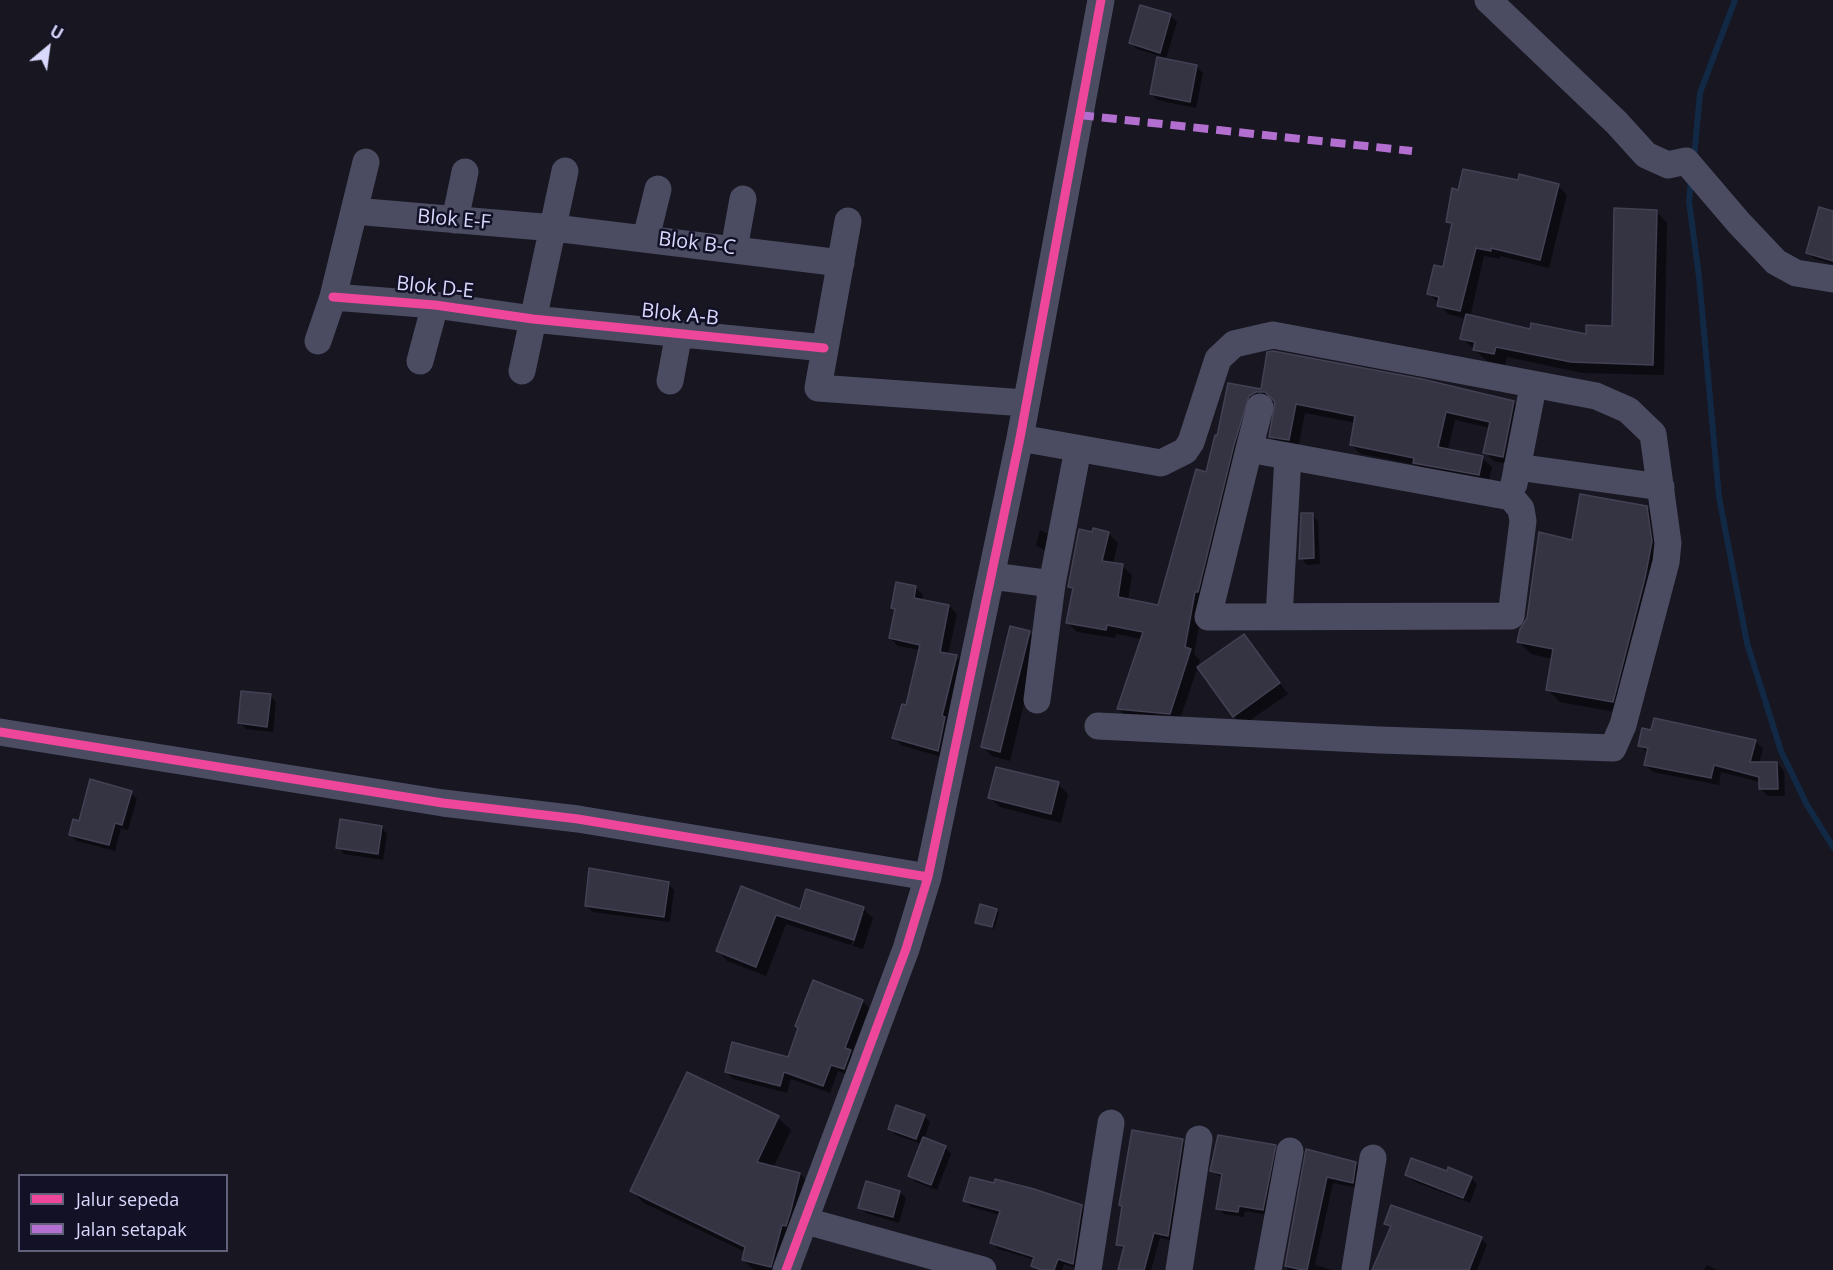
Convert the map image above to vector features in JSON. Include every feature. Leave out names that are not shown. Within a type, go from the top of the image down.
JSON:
[{"type":"street","points":[[786,1270],[906,949],[928,877],[1020,438],[1101,0]]},
{"type":"street","points":[[1488,0],[1520,27],[1646,155],[1668,165],[1694,168],[1739,223],[1784,267],[1796,273],[1833,279]]},
{"type":"street","points":[[318,341],[333,297],[366,162]]},
{"type":"street","points":[[522,371],[565,171]]},
{"type":"street","points":[[455,220],[465,172]]},
{"type":"street","points":[[646,238],[658,189]]},
{"type":"street","points":[[734,249],[743,199]]},
{"type":"street","name":"Blok E-F","points":[[354,211],[554,228]]},
{"type":"street","points":[[848,221],[818,388],[1025,403]]},
{"type":"street","name":"Blok B-C","points":[[554,228],[841,263]]},
{"type":"street","name":"Blok D-E","points":[[333,297],[435,305],[533,319]]},
{"type":"street","points":[[420,361],[435,305]]},
{"type":"street","name":"Blok A-B","points":[[533,319],[824,348]]},
{"type":"street","points":[[670,381],[679,333]]},
{"type":"street","points":[[1020,438],[1161,463],[1185,451],[1191,442],[1218,359],[1234,344],[1273,335],[1533,387],[1596,396],[1610,400],[1628,410],[1653,435],[1668,543],[1666,562],[1623,725],[1613,748],[1380,740],[1098,726]]},
{"type":"street","points":[[1511,497],[1533,387]]},
{"type":"street","points":[[1249,449],[1511,497],[1521,509],[1522,521],[1511,616],[1208,617],[1249,449],[1260,407]]},
{"type":"street","points":[[1037,700],[1052,584],[1078,449]]},
{"type":"street","points":[[1279,617],[1288,456]]},
{"type":"street","points":[[1517,467],[1661,487]]},
{"type":"street","points":[[992,576],[1052,584]]},
{"type":"street","points":[[0,732],[443,803],[578,819],[928,877]]},
{"type":"street","points":[[1088,1270],[1111,1123]]},
{"type":"street","points":[[1179,1270],[1199,1139]]},
{"type":"street","points":[[1268,1270],[1290,1151]]},
{"type":"street","points":[[1355,1270],[1372,1158]]},
{"type":"street","points":[[806,1221],[910,1261],[983,1270]]},
{"type":"building","points":[[1140,5],[1171,14],[1160,53],[1129,43]]},
{"type":"building","points":[[1157,57],[1197,65],[1190,102],[1150,94]]},
{"type":"building","points":[[1463,169],[1518,180],[1519,174],[1559,184],[1540,260],[1491,248],[1491,251],[1476,248],[1460,311],[1437,306],[1439,297],[1427,294],[1434,265],[1443,267],[1452,223],[1446,222],[1452,188],[1458,190]]},
{"type":"building","points":[[1819,207],[1833,211],[1833,261],[1806,253]]},
{"type":"building","points":[[1614,208],[1657,210],[1653,365],[1571,362],[1496,347],[1494,354],[1473,350],[1475,342],[1460,339],[1466,314],[1530,329],[1531,323],[1586,334],[1586,325],[1612,326]]},
{"type":"building","points":[[1273,351],[1422,379],[1514,401],[1503,457],[1483,453],[1490,422],[1446,412],[1438,447],[1483,456],[1479,475],[1413,463],[1414,458],[1350,445],[1355,416],[1296,404],[1289,440],[1269,437],[1275,402],[1265,392],[1256,392],[1249,396],[1234,445],[1198,592],[1195,592],[1185,647],[1191,649],[1170,714],[1117,709],[1143,632],[1107,625],[1106,630],[1066,623],[1073,588],[1068,587],[1079,529],[1092,532],[1093,528],[1109,532],[1102,561],[1123,564],[1118,597],[1158,605],[1196,469],[1206,472],[1215,435],[1217,436],[1228,383],[1261,389],[1267,352]]},
{"type":"building","points":[[1580,494],[1647,506],[1652,541],[1645,578],[1613,702],[1546,690],[1553,649],[1517,642],[1520,629],[1527,618],[1539,532],[1572,540]]},
{"type":"building","points":[[1301,513],[1313,513],[1314,558],[1299,559]]},
{"type":"building","points":[[896,582],[916,586],[914,598],[949,605],[940,652],[957,655],[942,716],[945,717],[938,751],[892,738],[902,704],[906,705],[920,645],[889,638],[895,609],[891,608]]},
{"type":"building","points":[[1010,626],[1030,631],[1000,752],[981,747]]},
{"type":"building","points":[[1244,634],[1280,683],[1233,717],[1197,667]]},
{"type":"building","points":[[241,691],[271,694],[267,727],[238,723]]},
{"type":"building","points":[[1654,718],[1756,740],[1750,762],[1777,762],[1778,789],[1759,789],[1759,777],[1714,765],[1711,778],[1644,765],[1648,748],[1638,746],[1642,728],[1651,730]]},
{"type":"building","points":[[996,767],[1059,782],[1051,814],[988,798]]},
{"type":"building","points":[[90,779],[132,791],[122,825],[115,823],[109,845],[69,835],[73,819],[79,821]]},
{"type":"building","points":[[340,819],[382,826],[378,854],[336,848]]},
{"type":"building","points":[[589,868],[669,882],[664,917],[585,906]]},
{"type":"building","points":[[741,886],[800,909],[806,889],[864,907],[854,940],[776,915],[756,967],[716,951]]},
{"type":"building","points":[[980,904],[997,909],[992,927],[975,923]]},
{"type":"building","points":[[813,980],[863,1000],[845,1048],[851,1050],[844,1069],[831,1065],[823,1086],[784,1072],[780,1086],[725,1072],[732,1042],[788,1057],[798,1028],[795,1026]]},
{"type":"building","points":[[687,1072],[779,1116],[757,1162],[800,1173],[791,1210],[786,1226],[782,1225],[771,1267],[742,1260],[745,1247],[630,1191]]},
{"type":"building","points":[[896,1105],[925,1115],[916,1139],[888,1129]]},
{"type":"building","points":[[1132,1130],[1183,1139],[1168,1236],[1154,1233],[1144,1270],[1118,1270],[1124,1246],[1116,1245],[1122,1206],[1119,1205]]},
{"type":"building","points":[[1218,1135],[1276,1145],[1263,1210],[1239,1206],[1238,1212],[1216,1209],[1222,1174],[1210,1171]]},
{"type":"building","points":[[923,1137],[946,1146],[931,1185],[908,1176]]},
{"type":"building","points":[[1306,1149],[1356,1162],[1353,1183],[1327,1177],[1307,1270],[1303,1270],[1285,1266]]},
{"type":"building","points":[[1411,1158],[1447,1171],[1448,1167],[1472,1177],[1463,1198],[1405,1175]]},
{"type":"building","points":[[970,1177],[994,1183],[995,1179],[1082,1205],[1073,1264],[1058,1259],[1054,1270],[1041,1270],[1031,1266],[1034,1257],[990,1243],[1000,1211],[963,1201]]},
{"type":"building","points":[[866,1181],[900,1191],[893,1217],[858,1208]]},
{"type":"building","points":[[1391,1205],[1482,1237],[1469,1270],[1372,1270],[1391,1226],[1384,1224]]},
{"type":"waterway","points":[[1694,158],[1700,93],[1735,0]]},
{"type":"waterway","points":[[1691,180],[1689,201],[1699,277],[1719,497],[1747,643],[1781,751],[1807,805],[1833,847]]},
{"type":"marked path","points":[[1079,115],[1412,151]]},
{"type":"cycle path","points":[[786,1270],[906,949],[928,877],[1020,438],[1101,0]]},
{"type":"cycle path","points":[[333,297],[435,305],[533,319],[824,348]]},
{"type":"cycle path","points":[[0,732],[443,803],[578,819],[928,877]]}]
